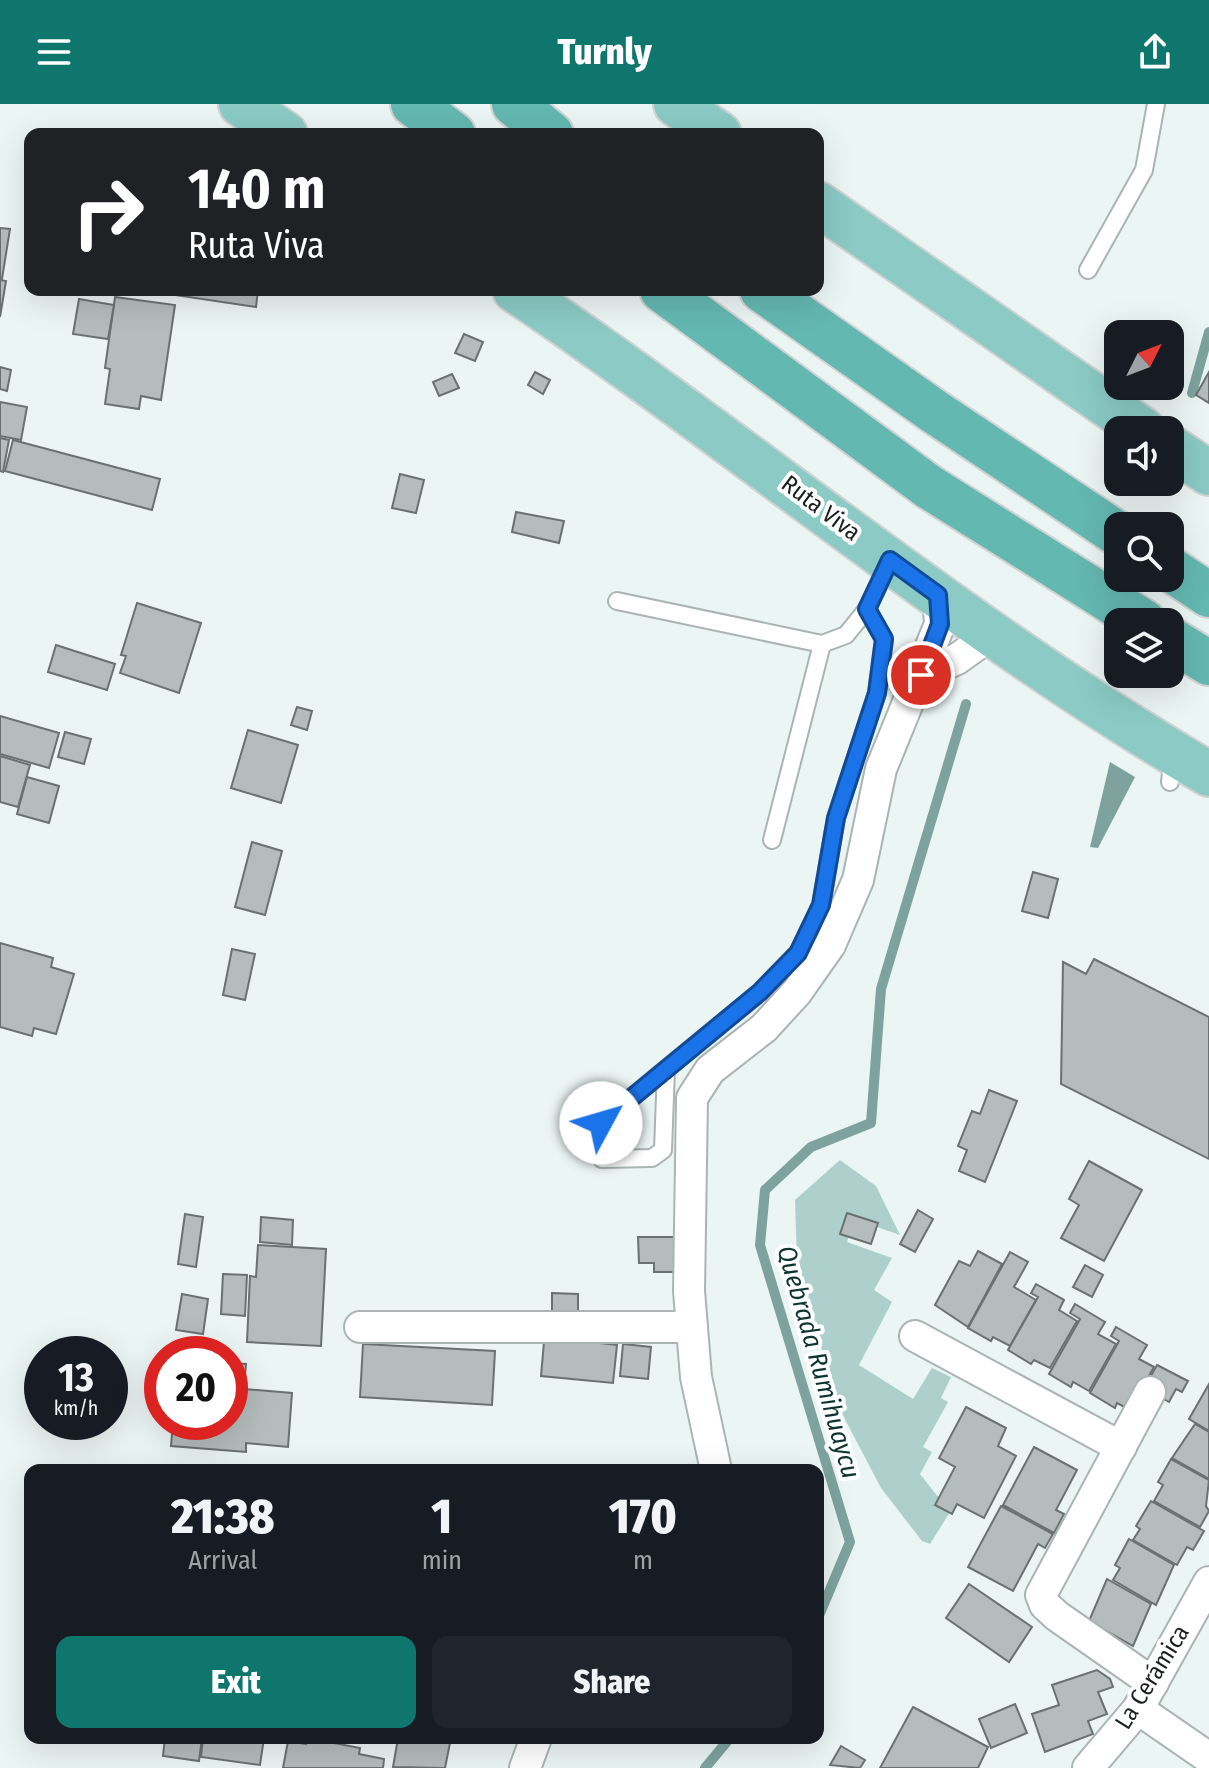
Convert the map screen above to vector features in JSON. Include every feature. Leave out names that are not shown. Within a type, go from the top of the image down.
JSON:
[{"type":"highway","points":[[413,104],[445,128]]},
{"type":"highway","points":[[514,104],[544,128]]},
{"type":"highway","points":[[670,296],[929,487],[1122,608]]},
{"type":"highway","points":[[771,296],[935,412],[1104,525]]},
{"type":"highway","points":[[1184,578],[1209,595]]},
{"type":"highway","points":[[1184,648],[1209,663]]},
{"type":"main road","points":[[241,104],[276,128]]},
{"type":"main road","points":[[676,104],[710,128]]},
{"type":"main road","points":[[824,208],[1123,416]]},
{"type":"main road","name":"Ruta Viva","points":[[524,296],[648,379],[890,560],[1184,770]]},
{"type":"main road","points":[[1184,456],[1209,473]]},
{"type":"street","points":[[715,1464],[696,1377],[692,1327],[689,1135],[692,1098],[710,1070],[764,1028],[797,992],[830,945],[858,880],[881,769],[940,624],[938,595]]},
{"type":"street","points":[[921,675],[957,659],[992,634]]},
{"type":"street","points":[[360,1327],[692,1327]]},
{"type":"street","points":[[915,1336],[1121,1447]]},
{"type":"street","points":[[1150,1392],[1041,1595],[1045,1605],[1057,1616],[1153,1683]]},
{"type":"street","name":"La Cerámica","points":[[1088,1768],[1138,1709],[1209,1582]]},
{"type":"street","points":[[1138,1709],[1209,1758]]},
{"type":"street","points":[[525,1768],[534,1744]]},
{"type":"lane","points":[[1088,270],[1144,170],[1156,104]]},
{"type":"lane","points":[[617,601],[822,644],[846,635],[867,609],[890,560]]},
{"type":"lane","points":[[666,1069],[663,1150],[652,1158],[602,1159],[591,1142],[601,1123],[666,1069],[760,992],[798,953],[821,905],[836,818],[877,693],[884,639],[867,609]]},
{"type":"lane","points":[[772,840],[822,644]]},
{"type":"shaded area","points":[[1110,762],[1135,777],[1098,848],[1090,847]]},
{"type":"shaded area","points":[[840,1160],[876,1186],[900,1235],[854,1219],[847,1242],[892,1258],[874,1290],[892,1302],[859,1365],[913,1399],[932,1368],[951,1377],[941,1398],[948,1402],[923,1447],[932,1452],[920,1474],[950,1512],[930,1544],[922,1541],[881,1488],[838,1406],[797,1262],[795,1200]]},
{"type":"building","points":[[0,228],[10,229],[2,279],[0,279]]},
{"type":"building","points":[[0,280],[6,281],[0,317]]},
{"type":"building","points":[[181,296],[257,296],[256,307]]},
{"type":"building","points":[[115,297],[175,305],[161,400],[141,396],[139,409],[105,404],[110,369],[105,368]]},
{"type":"building","points":[[79,299],[114,305],[108,339],[73,334]]},
{"type":"building","points":[[464,334],[483,342],[475,361],[455,353]]},
{"type":"building","points":[[0,367],[11,370],[7,391],[0,389]]},
{"type":"building","points":[[535,372],[550,380],[543,394],[528,385]]},
{"type":"building","points":[[1209,372],[1209,403],[1196,395]]},
{"type":"building","points":[[452,374],[459,388],[439,396],[433,382]]},
{"type":"building","points":[[0,402],[27,407],[21,440],[0,436]]},
{"type":"building","points":[[0,438],[9,440],[3,472],[0,471]]},
{"type":"building","points":[[13,440],[160,479],[152,510],[5,471]]},
{"type":"building","points":[[400,474],[424,480],[416,513],[392,508]]},
{"type":"building","points":[[516,512],[564,521],[559,543],[512,532]]},
{"type":"building","points":[[137,603],[201,623],[179,693],[120,673],[126,656],[121,655]]},
{"type":"building","points":[[56,645],[115,664],[107,690],[48,672]]},
{"type":"building","points":[[297,707],[312,711],[307,730],[291,725]]},
{"type":"building","points":[[0,716],[59,733],[49,768],[0,754]]},
{"type":"building","points":[[248,730],[298,745],[281,803],[231,788]]},
{"type":"building","points":[[65,732],[91,739],[84,764],[58,757]]},
{"type":"building","points":[[0,756],[30,765],[18,807],[0,802]]},
{"type":"building","points":[[27,777],[59,786],[49,823],[17,814]]},
{"type":"building","points":[[252,842],[282,851],[265,915],[235,907]]},
{"type":"building","points":[[1033,872],[1058,879],[1048,918],[1022,911]]},
{"type":"building","points":[[0,943],[53,958],[51,967],[74,974],[56,1034],[34,1028],[32,1036],[0,1027]]},
{"type":"building","points":[[232,949],[255,954],[245,1000],[223,995]]},
{"type":"building","points":[[1094,959],[1209,1017],[1209,1159],[1061,1084],[1063,962],[1086,974]]},
{"type":"building","points":[[989,1090],[1017,1101],[985,1182],[959,1171],[967,1150],[958,1146],[972,1111],[980,1114]]},
{"type":"building","points":[[1089,1161],[1142,1190],[1104,1261],[1061,1238],[1079,1205],[1069,1199]]},
{"type":"building","points":[[918,1210],[933,1219],[915,1252],[900,1244]]},
{"type":"building","points":[[847,1213],[878,1223],[871,1244],[840,1234]]},
{"type":"building","points":[[185,1214],[203,1217],[196,1267],[178,1264]]},
{"type":"building","points":[[261,1217],[293,1220],[292,1245],[260,1242]]},
{"type":"building","points":[[638,1237],[677,1237],[677,1272],[654,1272],[654,1263],[639,1263]]},
{"type":"building","points":[[258,1245],[326,1249],[321,1346],[248,1342],[250,1276],[256,1277]]},
{"type":"building","points":[[978,1251],[1002,1264],[968,1327],[935,1305],[959,1261],[970,1266]]},
{"type":"building","points":[[1010,1252],[1028,1262],[1014,1287],[1036,1300],[1010,1346],[993,1337],[991,1341],[968,1328]]},
{"type":"building","points":[[1085,1265],[1103,1275],[1092,1297],[1073,1287]]},
{"type":"building","points":[[223,1274],[247,1275],[245,1316],[221,1314]]},
{"type":"building","points":[[1036,1284],[1064,1300],[1059,1310],[1077,1321],[1050,1368],[1034,1360],[1031,1364],[1008,1350],[1038,1297],[1031,1293]]},
{"type":"building","points":[[552,1293],[578,1294],[578,1319],[552,1319]]},
{"type":"building","points":[[182,1294],[208,1299],[203,1334],[176,1330]]},
{"type":"building","points":[[1075,1304],[1105,1322],[1098,1334],[1116,1344],[1089,1391],[1073,1382],[1071,1387],[1049,1374],[1080,1319],[1070,1313]]},
{"type":"building","points":[[1116,1327],[1147,1345],[1139,1359],[1154,1367],[1130,1410],[1117,1403],[1115,1408],[1090,1393],[1119,1341],[1111,1336]]},
{"type":"building","points":[[557,1338],[617,1345],[613,1383],[541,1376],[544,1342],[556,1343]]},
{"type":"building","points":[[363,1344],[495,1351],[492,1405],[360,1397]]},
{"type":"building","points":[[623,1344],[651,1347],[648,1379],[620,1376]]},
{"type":"building","points":[[1157,1365],[1188,1381],[1182,1392],[1176,1389],[1169,1402],[1144,1388]]},
{"type":"building","points":[[1209,1384],[1209,1431],[1189,1419]]},
{"type":"building","points":[[248,1389],[292,1393],[288,1447],[246,1443],[246,1452],[171,1446],[172,1440],[248,1440]]},
{"type":"building","points":[[966,1407],[1006,1428],[998,1446],[1016,1456],[984,1518],[957,1504],[952,1514],[935,1505],[955,1467],[939,1458]]},
{"type":"building","points":[[1195,1424],[1209,1432],[1209,1479],[1172,1458]]},
{"type":"building","points":[[1034,1447],[1077,1470],[1056,1510],[1064,1514],[1054,1533],[1003,1505]]},
{"type":"building","points":[[1171,1459],[1209,1480],[1206,1506],[1209,1511],[1200,1527],[1154,1501],[1163,1485],[1158,1482]]},
{"type":"building","points":[[1151,1501],[1204,1531],[1193,1550],[1187,1547],[1177,1565],[1133,1540],[1140,1529],[1136,1526]]},
{"type":"building","points":[[1001,1506],[1053,1534],[1045,1548],[1038,1544],[1013,1591],[968,1567]]},
{"type":"building","points":[[1129,1539],[1174,1565],[1156,1605],[1113,1580],[1120,1568],[1115,1565]]},
{"type":"building","points":[[1107,1579],[1151,1604],[1133,1646],[1089,1621]]},
{"type":"building","points":[[969,1584],[1032,1627],[1009,1662],[946,1618]]},
{"type":"building","points":[[1097,1670],[1110,1679],[1113,1687],[1098,1692],[1107,1714],[1088,1721],[1093,1734],[1045,1752],[1032,1714],[1059,1705],[1052,1685]]},
{"type":"building","points":[[1015,1704],[1027,1733],[991,1748],[979,1719]]},
{"type":"building","points":[[913,1707],[988,1747],[978,1768],[880,1768]]},
{"type":"building","points":[[164,1744],[201,1744],[199,1761],[163,1756]]},
{"type":"building","points":[[202,1744],[263,1744],[260,1765],[201,1757]]},
{"type":"building","points":[[287,1744],[339,1744],[360,1748],[359,1754],[384,1759],[383,1768],[283,1768]]},
{"type":"building","points":[[397,1744],[450,1744],[445,1768],[393,1767]]},
{"type":"building","points":[[841,1746],[865,1760],[860,1768],[830,1765]]},
{"type":"waterway","name":"Quebrada Rumihuaycu","points":[[1192,393],[1209,332]]},
{"type":"waterway","name":"Quebrada Rumihuaycu","points":[[824,1604],[850,1542],[760,1245],[765,1190],[811,1147],[871,1123],[881,989],[966,704]]},
{"type":"waterway","name":"Quebrada Rumihuaycu","points":[[705,1768],[725,1744]]},
{"type":"route","points":[[601,1123],[760,992],[798,953],[821,905],[836,818],[877,693],[884,639],[867,609],[890,560],[938,595],[940,624],[921,675]]}]
